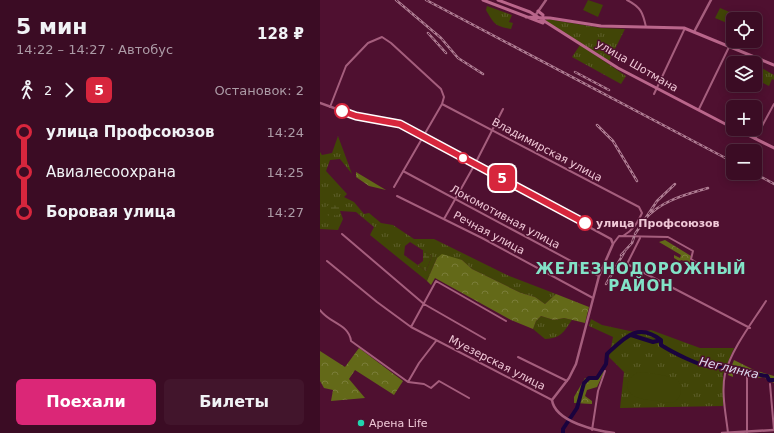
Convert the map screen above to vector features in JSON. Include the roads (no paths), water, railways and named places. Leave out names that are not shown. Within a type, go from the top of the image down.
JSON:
[{"type":"main road","points":[[483,0],[490,1],[526,17],[547,24]]},
{"type":"main road","name":"улица Шотмана","points":[[498,0],[530,12],[618,68],[726,124]]},
{"type":"main road","points":[[535,16],[546,0]]},
{"type":"main road","points":[[694,32],[711,0]]},
{"type":"main road","points":[[530,12],[538,11],[540,14],[548,17]]},
{"type":"main road","points":[[526,17],[548,17],[601,26],[685,28],[726,44]]},
{"type":"main road","points":[[547,24],[545,19],[548,17]]},
{"type":"main road","points":[[735,48],[774,65]]},
{"type":"main road","points":[[320,103],[356,116],[398,123],[612,239],[613,244],[599,276],[576,364],[567,380],[552,400]]},
{"type":"main road","points":[[750,136],[774,148]]},
{"type":"main road","name":"Муезерская улица","points":[[552,400],[556,409],[568,418],[592,430],[614,433]]},
{"type":"main road","points":[[722,433],[774,430]]},
{"type":"street","points":[[627,0],[637,5],[644,12],[646,27]]},
{"type":"street","points":[[654,94],[685,28]]},
{"type":"street","points":[[330,107],[346,66],[368,43],[382,37],[391,43],[441,89],[444,97],[442,104],[394,187]]},
{"type":"street","points":[[698,110],[729,48]]},
{"type":"street","name":"Владимирская улица","points":[[442,104],[639,207],[642,213],[632,230],[623,236]]},
{"type":"street","points":[[756,139],[774,104]]},
{"type":"street","points":[[444,219],[494,130],[503,110]]},
{"type":"street","name":"Локомотивная улица","points":[[403,171],[599,276]]},
{"type":"street","name":"Речная улица","points":[[397,196],[444,219],[593,298]]},
{"type":"street","points":[[342,234],[424,304],[485,339]]},
{"type":"street","points":[[613,244],[616,239],[623,236],[640,238],[668,237],[693,251],[691,259],[697,263]]},
{"type":"street","points":[[640,238],[627,264],[750,328]]},
{"type":"street","name":"Муезерская улица","points":[[327,260],[377,302],[410,327],[552,400]]},
{"type":"street","points":[[410,327],[436,281],[506,321]]},
{"type":"street","points":[[728,433],[724,387],[726,370],[766,301]]},
{"type":"street","points":[[320,310],[324,315],[343,326],[350,334],[352,341],[408,382],[424,384],[431,388],[439,381],[469,398]]},
{"type":"street","points":[[408,382],[436,341]]},
{"type":"street","points":[[518,357],[567,380]]},
{"type":"street","points":[[592,430],[598,392],[605,371]]},
{"type":"street","points":[[747,377],[747,432]]},
{"type":"street","points":[[770,384],[774,430]]},
{"type":"waterway","name":"Неглинка","points":[[563,433],[563,429],[577,408],[584,383],[589,378],[597,378],[606,364],[607,354],[626,337],[639,332],[645,332],[653,335],[661,340],[661,345],[700,364],[712,367],[737,368],[767,376],[769,380],[774,380]]},
{"type":"waterway","points":[[631,335],[653,342],[661,340]]},
{"type":"railway","points":[[396,0],[441,38],[458,58],[483,74]]},
{"type":"railway","points":[[426,0],[726,158]]},
{"type":"railway","points":[[428,33],[446,53]]},
{"type":"railway","points":[[575,72],[609,90]]},
{"type":"railway","points":[[597,125],[613,141],[637,181]]},
{"type":"railway","points":[[762,177],[774,184]]},
{"type":"railway","points":[[635,234],[657,201],[675,184]]},
{"type":"railway","points":[[645,219],[659,207],[674,199],[708,188]]},
{"type":"railway","points":[[621,255],[632,243],[634,237]]},
{"type":"railway","points":[[606,284],[625,251]]},
{"type":"place","name":"улица Профсоюзов","points":[[585,223]]},
{"type":"place","name":"Арена Life","points":[[361,423]]},
{"type":"district","name":"ЖЕЛЕЗНОДОРОЖНЫЙ РАЙОН","points":[[641,278]]}]
